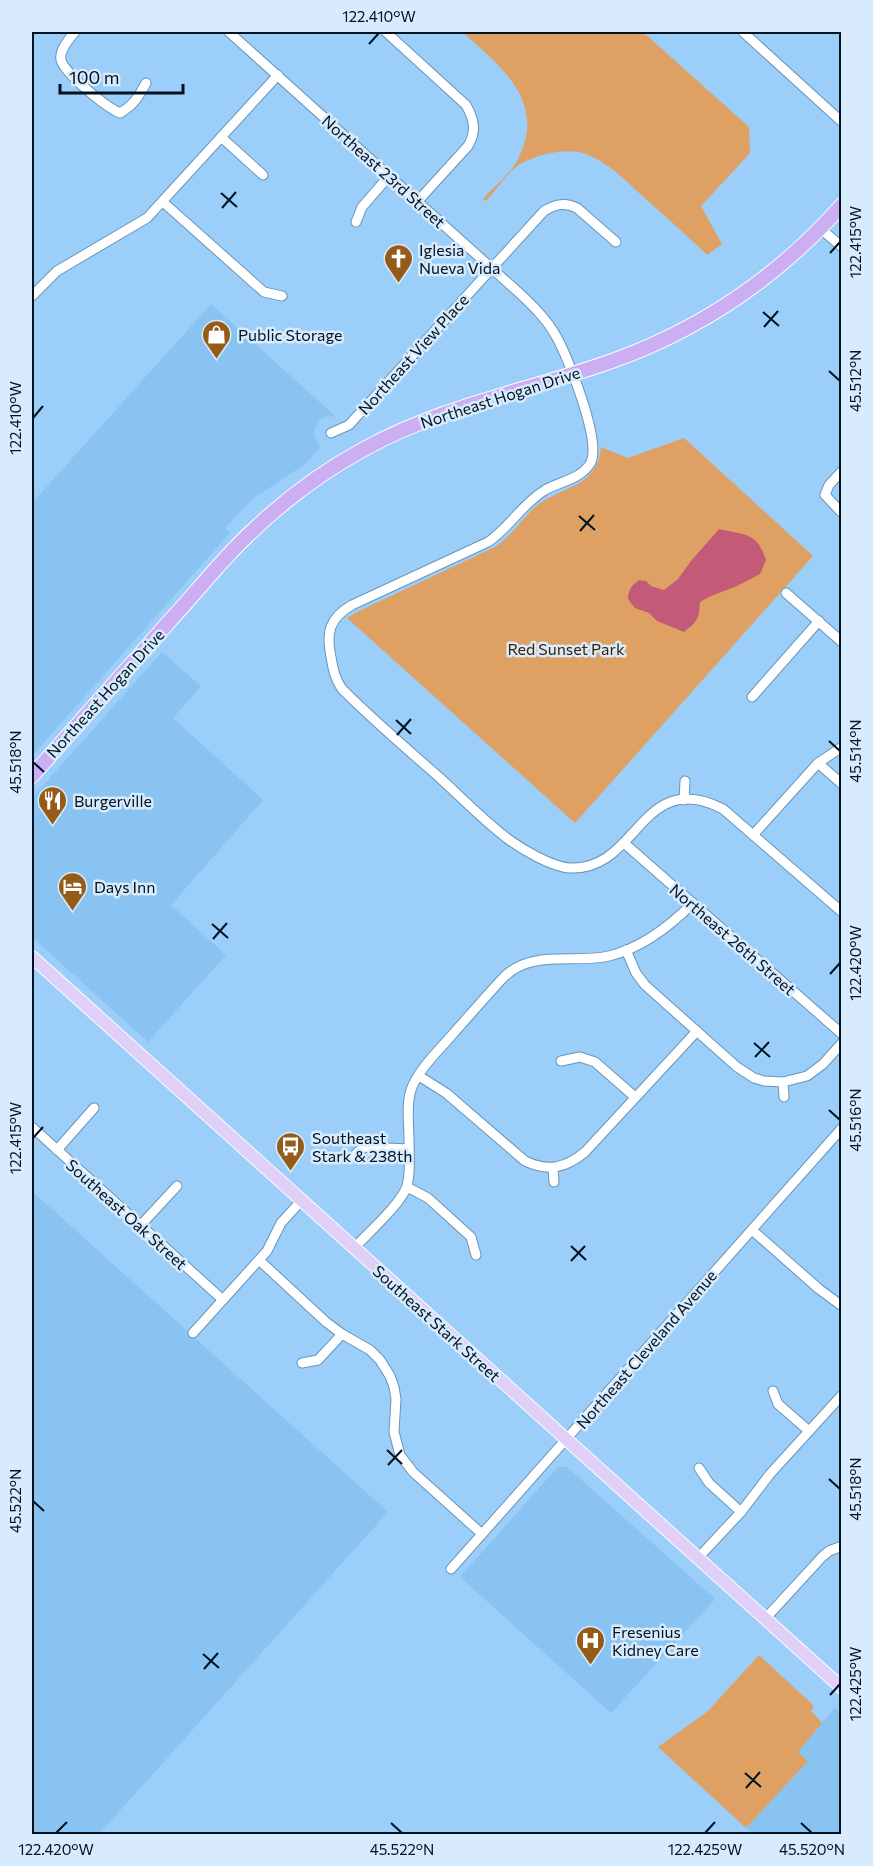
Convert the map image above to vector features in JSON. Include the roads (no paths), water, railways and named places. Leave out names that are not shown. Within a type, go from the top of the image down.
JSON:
[{"type":"highway","name":"Northeast Hogan Drive","points":[[32,776],[235,549],[263,521],[300,490],[361,450],[416,423],[453,409],[573,374],[648,347],[701,321],[756,285],[786,260],[842,205]]},
{"type":"main road","name":"Southeast Stark Street","points":[[32,957],[842,1688]]},
{"type":"street","points":[[75,32],[62,50],[61,59],[67,70],[110,109],[120,113],[130,108],[146,83]]},
{"type":"street","name":"Northeast 23rd Street","points":[[229,32],[544,318],[565,352],[592,437],[591,462],[582,472],[531,499],[488,542],[345,609],[338,615],[327,640],[334,675],[347,694],[507,838],[547,861],[563,867],[583,867],[602,861],[624,843]]},
{"type":"street","points":[[386,32],[466,105],[472,115],[473,137],[468,146],[417,202]]},
{"type":"street","points":[[743,32],[842,122]]},
{"type":"street","points":[[34,290],[75,259],[147,218],[278,75]]},
{"type":"street","points":[[221,137],[263,175]]},
{"type":"street","points":[[356,222],[362,207],[389,176]]},
{"type":"street","points":[[163,202],[264,292],[282,296]]},
{"type":"street","name":"Northeast View Place","points":[[331,433],[349,425],[544,211],[561,204],[570,204],[578,208],[616,242]]},
{"type":"street","points":[[820,228],[842,247]]},
{"type":"street","points":[[842,471],[829,485],[825,495],[842,513]]},
{"type":"street","points":[[786,593],[842,642]]},
{"type":"street","points":[[752,697],[819,621]]},
{"type":"street","points":[[754,834],[818,764],[842,747]]},
{"type":"street","points":[[818,764],[842,784]]},
{"type":"street","points":[[684,800],[685,781]]},
{"type":"street","points":[[624,843],[657,808],[684,800],[705,802],[723,809],[842,912]]},
{"type":"street","name":"Northeast 26th Street","points":[[624,843],[842,1034]]},
{"type":"street","points":[[354,1248],[400,1199],[407,1187],[411,1088],[430,1060],[494,988],[515,968],[533,961],[595,958],[626,951],[660,933],[693,903]]},
{"type":"street","points":[[626,951],[636,973],[645,984],[745,1073],[764,1081],[797,1080],[814,1071],[842,1043]]},
{"type":"street","points":[[419,1076],[446,1093],[525,1161],[534,1166],[553,1168],[569,1164],[585,1152],[697,1031]]},
{"type":"street","points":[[561,1061],[580,1057],[595,1062],[635,1097]]},
{"type":"street","points":[[783,1082],[784,1097]]},
{"type":"street","points":[[57,1150],[94,1108]]},
{"type":"street","name":"Southeast Oak Street","points":[[32,1127],[223,1300]]},
{"type":"street","name":"Northeast Cleveland Avenue","points":[[451,1569],[842,1128]]},
{"type":"street","points":[[353,1157],[363,1147],[409,1149]]},
{"type":"street","points":[[553,1168],[554,1182]]},
{"type":"street","points":[[140,1226],[177,1186]]},
{"type":"street","points":[[407,1187],[428,1198],[471,1237],[476,1255]]},
{"type":"street","points":[[193,1333],[259,1260],[272,1243],[281,1223],[302,1201]]},
{"type":"street","points":[[752,1230],[819,1289],[842,1306]]},
{"type":"street","points":[[259,1260],[326,1322],[370,1350],[380,1360],[390,1376],[396,1399],[394,1431],[396,1444],[405,1463],[482,1534]]},
{"type":"street","points":[[302,1363],[318,1360],[342,1334]]},
{"type":"street","points":[[773,1391],[778,1404],[808,1431]]},
{"type":"street","points":[[698,1558],[741,1512],[770,1473],[842,1395]]},
{"type":"street","points":[[396,1399],[407,1397]]},
{"type":"street","points":[[699,1468],[709,1483],[741,1512]]},
{"type":"street","points":[[765,1619],[822,1557],[842,1546]]},
{"type":"place","name":"Iglesia Nueva Vida","points":[[398,284]]},
{"type":"place","name":"Public Storage","points":[[217,360]]},
{"type":"place","name":"Burgerville","points":[[53,826]]},
{"type":"place","name":"Days Inn","points":[[73,912]]},
{"type":"place","name":"Southeast Stark & 238th","points":[[291,1172]]},
{"type":"place","name":"Fresenius Kidney Care","points":[[591,1666]]},
{"type":"park label","name":"Red Sunset Park","points":[[566,648]]}]
